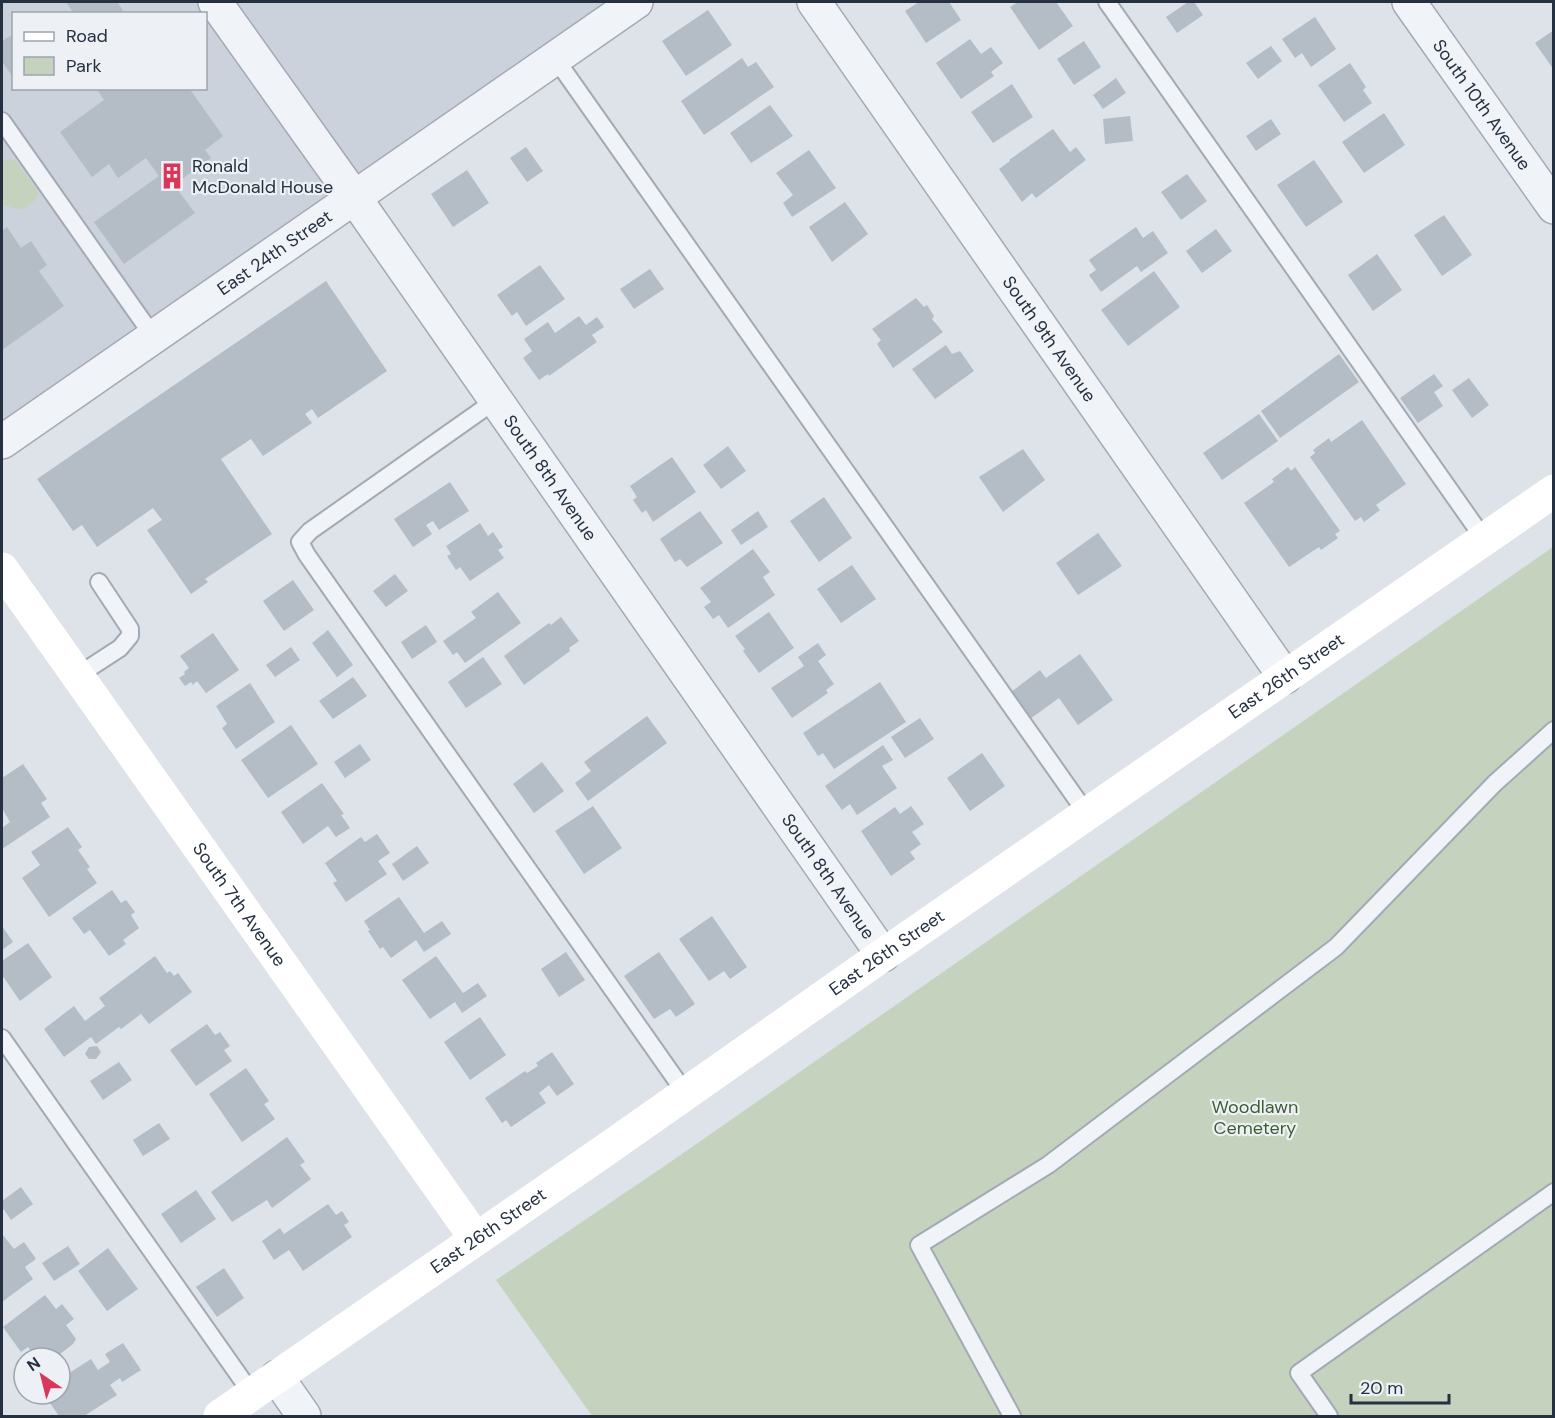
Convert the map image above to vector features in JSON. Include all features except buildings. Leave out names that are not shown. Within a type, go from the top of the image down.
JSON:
[{"type":"main road","name":"East 26th Street","points":[[220,1416],[1554,491]]},
{"type":"main road","name":"South 7th Avenue","points":[[2,569],[477,1239]]},
{"type":"street","name":"South 8th Avenue","points":[[215,2],[354,197],[883,955]]},
{"type":"street","name":"East 24th Street","points":[[2,442],[636,2]]},
{"type":"street","name":"South 9th Avenue","points":[[813,2],[1285,677]]},
{"type":"street","name":"South 10th Avenue","points":[[1409,2],[1554,207]]},
{"type":"street","points":[[264,1386],[304,1416]]},
{"type":"lane","points":[[1107,2],[1484,539]]},
{"type":"lane","points":[[555,58],[1088,814]]},
{"type":"lane","points":[[2,121],[153,336]]},
{"type":"lane","points":[[496,400],[310,531],[300,542],[686,1094]]},
{"type":"lane","points":[[77,676],[120,648],[130,636],[130,629],[99,582]]},
{"type":"lane","points":[[1012,1416],[919,1245],[1048,1165],[1336,947],[1495,783],[1554,730]]},
{"type":"lane","points":[[2,1038],[264,1386]]},
{"type":"lane","points":[[1329,1416],[1299,1373],[1554,1192]]},
{"type":"shaded area","points":[[2,2],[636,2],[2,442]]},
{"type":"green space","points":[[2,160],[15,160],[39,193],[33,202],[21,210],[2,205]]},
{"type":"green space","name":"Woodlawn Cemetery","points":[[1553,547],[1553,1416],[592,1416],[496,1280],[669,1163]]},
{"type":"place","name":"Ronald McDonald House","points":[[172,176]]}]
